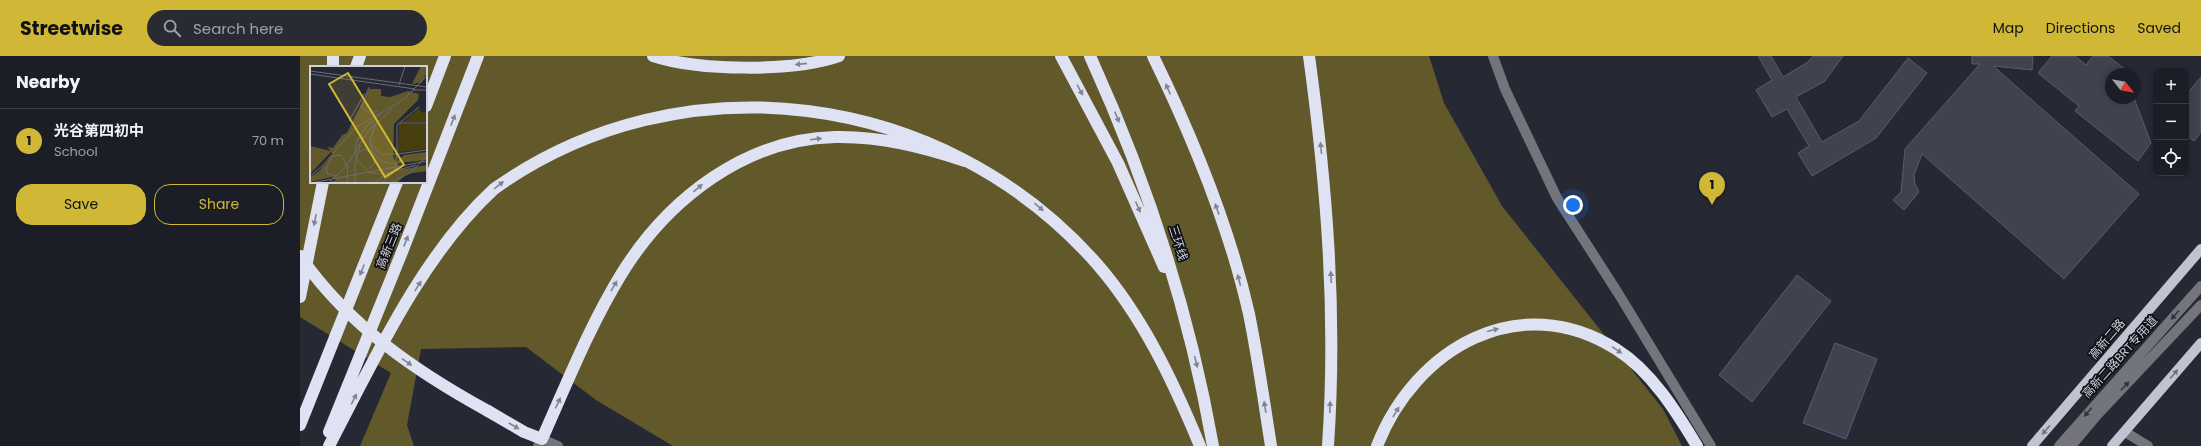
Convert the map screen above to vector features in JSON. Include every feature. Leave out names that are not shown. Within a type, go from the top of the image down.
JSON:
[{"type":"highway","points":[[356,66],[360,56]]},
{"type":"highway","points":[[427,103],[445,56]]},
{"type":"highway","name":"高新三路","points":[[323,446],[402,252],[478,56]]},
{"type":"highway","points":[[653,56],[697,65],[768,67],[802,65],[839,56]]},
{"type":"highway","points":[[1061,56],[1118,163],[1151,235],[1187,324]]},
{"type":"highway","name":"三环线","points":[[1090,56],[1136,162],[1170,264],[1203,389],[1214,446]]},
{"type":"highway","points":[[1153,56],[1199,160],[1230,246],[1249,314],[1271,446]]},
{"type":"highway","points":[[1309,56],[1321,139],[1329,234],[1333,331],[1328,446]]},
{"type":"highway","points":[[876,113],[911,126],[945,143],[988,168],[1023,194],[1063,228],[1098,265],[1133,311],[1180,397],[1200,446]]},
{"type":"highway","points":[[329,446],[396,321],[429,268],[459,226],[494,190],[534,158],[591,126]]},
{"type":"highway","points":[[300,256],[328,292],[376,339],[428,376],[540,442],[603,306],[623,272],[646,239],[672,210],[707,180],[746,157],[790,143],[834,137],[880,140],[917,146],[988,168]]},
{"type":"highway","points":[[300,297],[323,183]]},
{"type":"highway","name":"高新三路","points":[[300,425],[396,183]]},
{"type":"highway","points":[[1377,446],[1398,408],[1416,382],[1439,359],[1461,343],[1486,332],[1513,325],[1540,324],[1567,327],[1593,336],[1617,349],[1652,382],[1683,422],[1697,446]]},
{"type":"main road","name":"高新二路","points":[[2032,446],[2201,249]]},
{"type":"main road","points":[[2112,446],[2201,343]]},
{"type":"street","points":[[1493,56],[1505,89],[1557,198],[1618,293],[1711,446]]},
{"type":"street","name":"高新二路BRT专用道","points":[[2059,446],[2201,286]]},
{"type":"street","name":"高新二路BRT专用道","points":[[2071,446],[2098,414],[2201,305]]},
{"type":"street","points":[[2125,432],[2148,446]]},
{"type":"street","points":[[540,442],[558,446]]},
{"type":"shaded area","points":[[300,56],[1429,56],[1444,103],[1502,206],[1663,409],[1682,446],[673,446],[596,400],[526,347],[421,349],[407,425],[414,446],[360,446],[391,373],[300,317]]},
{"type":"building","points":[[1758,56],[1771,56],[1783,77],[1808,62],[1813,56],[1843,56],[1825,81],[1796,97],[1822,142],[1859,121],[1908,58],[1927,73],[1876,138],[1812,176],[1798,153],[1809,146],[1787,109],[1772,117],[1756,90],[1772,80]]},
{"type":"building","points":[[1972,56],[2033,56],[2032,70],[1993,66],[2139,194],[2064,279],[1922,154],[1914,175],[1915,184],[1919,192],[1904,210],[1893,200],[1901,192],[1905,149],[1980,64],[1972,64]]},
{"type":"building","points":[[2052,56],[2075,56],[2086,65],[2093,56],[2108,56],[2123,68],[2105,68],[2105,104],[2136,104],[2151,143],[2138,161],[2075,111],[2079,106],[2038,73]]},
{"type":"building","points":[[2201,77],[2201,132],[2194,141],[2189,137],[2189,91]]},
{"type":"building","points":[[1797,275],[1831,301],[1752,402],[1719,375]]},
{"type":"building","points":[[1835,343],[1877,359],[1846,439],[1803,423]]},
{"type":"place","name":"光谷第四初中","points":[[1712,205]]}]
